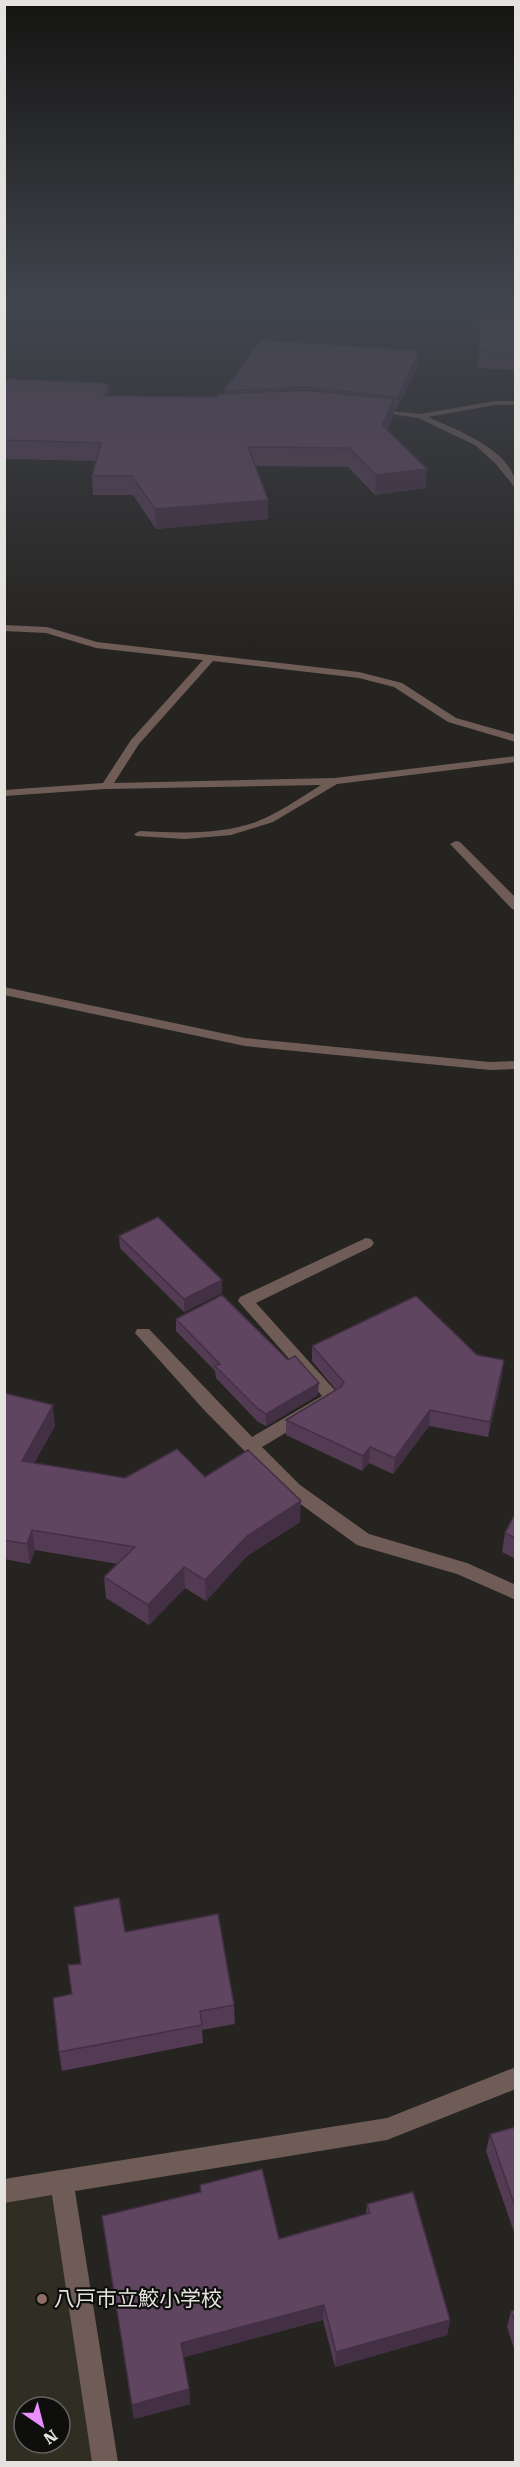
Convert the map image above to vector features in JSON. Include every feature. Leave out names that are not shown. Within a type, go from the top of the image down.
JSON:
[{"type":"street","points":[[420,416],[478,443],[498,461],[516,487]]},
{"type":"street","points":[[4,628],[47,630],[96,645],[359,675],[398,684],[452,720],[516,739]]},
{"type":"street","points":[[106,786],[135,742],[210,659]]},
{"type":"street","points":[[4,793],[106,786],[335,781],[516,759]]},
{"type":"street","points":[[140,834],[165,836],[234,831],[261,824],[335,781]]},
{"type":"street","points":[[456,844],[516,906]]},
{"type":"street","points":[[4,991],[245,1042],[490,1066],[516,1065]]},
{"type":"street","points":[[250,1446],[333,1397],[246,1301],[366,1244]]},
{"type":"street","points":[[143,1333],[294,1490],[363,1540],[461,1568],[516,1593]]},
{"type":"street","points":[[4,2191],[387,2129],[516,2078]]},
{"type":"street","points":[[62,2182],[105,2463]]},
{"type":"shaded area","name":"八戸市立鮫小学校","points":[[62,2183],[105,2462],[5,2462],[4,2191]]},
{"type":"building","points":[[4,416],[386,416],[382,425],[427,469],[376,475],[349,448],[248,447],[268,500],[155,509],[132,476],[92,476],[101,443],[4,440]]},
{"type":"building","points":[[158,1217],[222,1280],[184,1299],[119,1236]]},
{"type":"building","points":[[222,1295],[288,1360],[295,1356],[319,1383],[266,1414],[258,1409],[215,1366],[220,1364],[176,1319]]},
{"type":"building","points":[[416,1296],[477,1355],[504,1360],[490,1422],[430,1410],[395,1458],[370,1447],[363,1456],[286,1420],[341,1387],[344,1382],[312,1346]]},
{"type":"building","points":[[4,1393],[53,1405],[22,1461],[125,1478],[177,1449],[205,1477],[248,1450],[301,1501],[247,1536],[205,1580],[184,1567],[148,1605],[104,1577],[135,1547],[32,1530],[27,1544],[4,1540]]},
{"type":"building","points":[[516,1512],[516,1538],[505,1533]]},
{"type":"building","points":[[119,1898],[125,1932],[218,1914],[234,2005],[200,2011],[202,2025],[59,2052],[53,1998],[72,1994],[68,1965],[81,1964],[74,1907]]},
{"type":"building","points":[[516,2127],[516,2209],[490,2134]]},
{"type":"building","points":[[262,2169],[279,2239],[370,2213],[367,2204],[413,2192],[450,2320],[336,2352],[324,2305],[181,2343],[189,2389],[132,2405],[102,2216],[201,2192],[200,2185]]},
{"type":"building","points":[[516,2310],[516,2325],[511,2311]]},
{"type":"place","name":"八戸市立鮫小学校","points":[[42,2299]]}]
